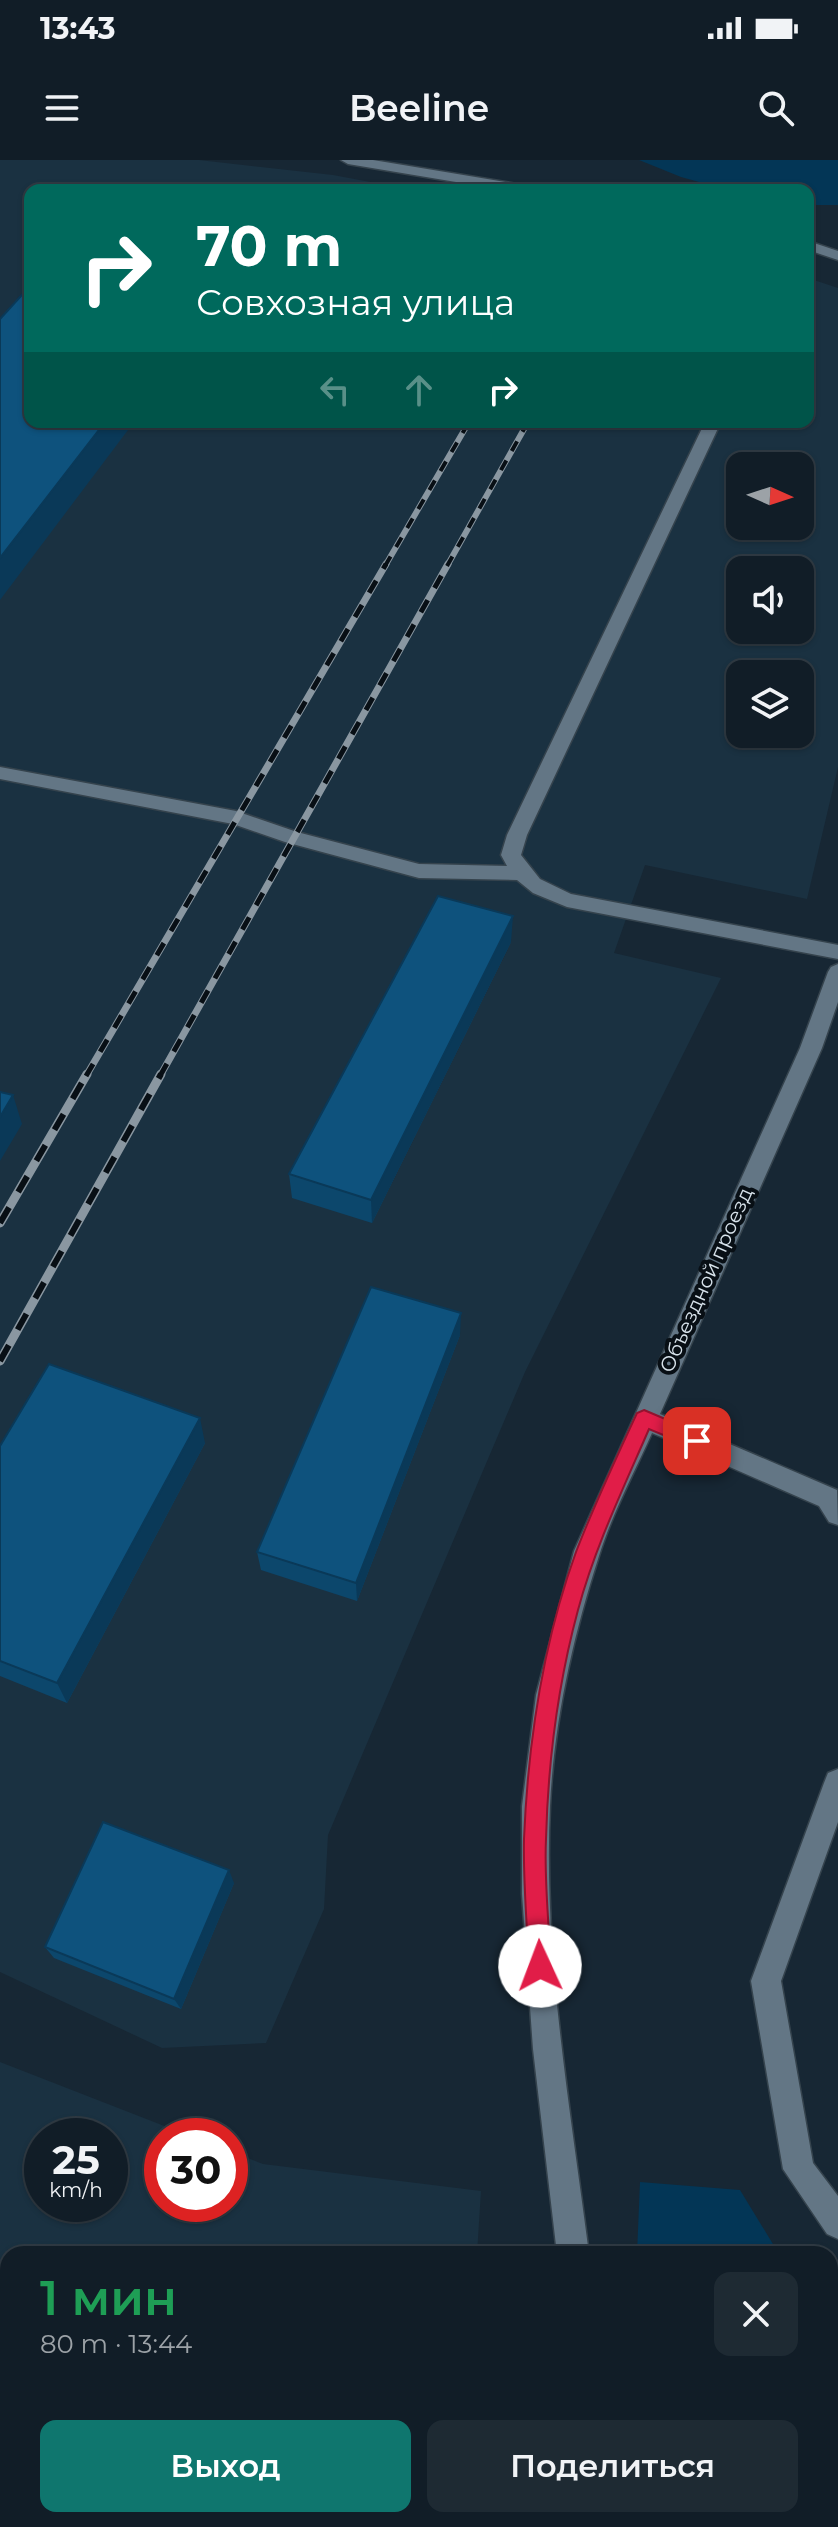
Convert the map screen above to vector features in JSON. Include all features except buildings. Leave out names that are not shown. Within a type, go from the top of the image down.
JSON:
[{"type":"street","points":[[348,160],[493,184]]},
{"type":"street","points":[[814,247],[838,256]]},
{"type":"street","points":[[710,428],[517,835],[511,855],[520,873],[539,889],[567,900],[838,952]]},
{"type":"street","points":[[0,773],[236,818],[292,837],[419,871],[520,873]]},
{"type":"street","name":"Объездной проезд","points":[[572,2246],[540,1966],[535,1841],[541,1755],[552,1680],[568,1611],[587,1551],[811,1048],[838,972]]},
{"type":"street","points":[[644,1418],[828,1498],[838,1514]]},
{"type":"street","points":[[838,1783],[766,1981],[799,2169],[838,2223]]},
{"type":"shaded area","points":[[0,160],[199,160],[333,175],[381,184],[24,184],[24,428],[814,428],[814,280],[838,288],[838,767],[807,899],[645,865],[614,953],[721,978],[525,1372],[328,1835],[324,1909],[266,2043],[162,2048],[0,1972]]},
{"type":"shaded area","points":[[639,160],[838,160],[838,205],[814,205],[814,184],[706,184]]},
{"type":"shaded area","points":[[0,2062],[144,2118],[144,2222],[248,2222],[248,2158],[263,2164],[481,2191],[478,2246],[0,2246]]},
{"type":"shaded area","points":[[640,2182],[740,2190],[774,2246],[637,2246]]},
{"type":"railway","points":[[385,566],[466,428]]},
{"type":"railway","points":[[447,566],[525,428]]},
{"type":"railway","points":[[86,1076],[386,564]]},
{"type":"railway","points":[[160,1076],[448,564]]},
{"type":"railway","points":[[0,1223],[87,1074]]},
{"type":"railway","points":[[0,1361],[161,1074]]},
{"type":"route","points":[[540,1966],[535,1841],[541,1755],[552,1680],[568,1611],[587,1551],[644,1418],[697,1441]]}]
